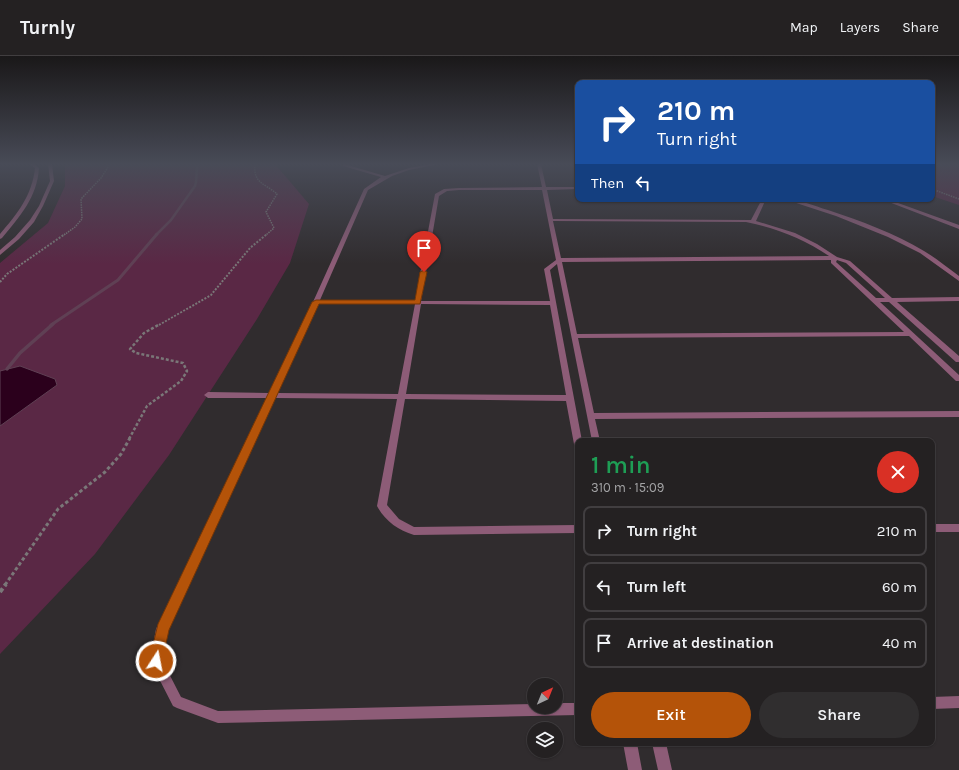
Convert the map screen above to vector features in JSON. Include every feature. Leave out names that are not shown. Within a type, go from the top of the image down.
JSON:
[{"type":"street","points":[[0,237],[24,209],[30,197]]},
{"type":"street","points":[[0,253],[27,227],[45,197]]},
{"type":"street","points":[[362,197],[316,302],[162,629],[156,661],[177,702],[218,716],[575,710]]},
{"type":"street","points":[[437,197],[382,506],[388,516],[400,526],[414,531],[575,529]]},
{"type":"street","points":[[546,197],[595,438]]},
{"type":"street","points":[[753,222],[763,202]]},
{"type":"street","points":[[796,202],[831,213],[896,239],[923,253],[959,279]]},
{"type":"street","points":[[891,202],[959,228]]},
{"type":"street","points":[[551,220],[725,219],[753,222],[772,227],[803,239],[835,258],[848,262],[959,360]]},
{"type":"street","points":[[577,438],[547,269],[559,260],[835,258]]},
{"type":"street","points":[[835,258],[833,262],[959,379]]},
{"type":"street","points":[[874,300],[959,299]]},
{"type":"street","points":[[316,302],[553,303]]},
{"type":"street","points":[[574,336],[911,334]]},
{"type":"street","points":[[208,395],[570,398]]},
{"type":"street","points":[[590,416],[959,414]]},
{"type":"street","points":[[935,528],[959,528]]},
{"type":"street","points":[[935,703],[959,702]]},
{"type":"street","points":[[631,746],[635,770]]},
{"type":"street","points":[[660,746],[665,770]]},
{"type":"path","points":[[0,282],[7,274],[74,227],[82,219],[81,199],[83,197]]},
{"type":"path","points":[[0,592],[58,509],[105,472],[121,454],[147,406],[181,381],[187,371],[183,363],[136,353],[130,349],[133,344],[150,329],[211,295],[236,267],[250,248],[274,228],[266,212],[275,197]]},
{"type":"shaded area","points":[[60,197],[303,197],[309,204],[290,263],[257,319],[169,455],[95,554],[0,654],[0,263],[48,223]]},
{"type":"shaded area","points":[[936,197],[959,197],[959,205]]},
{"type":"shaded area","points":[[20,366],[55,379],[57,385],[0,426],[0,371]]},
{"type":"waterway","points":[[157,234],[171,220],[187,197]]},
{"type":"waterway","points":[[51,325],[118,280],[157,234]]},
{"type":"waterway","points":[[7,369],[20,353],[53,324]]},
{"type":"route","points":[[156,661],[162,629],[178,598],[316,302],[418,302],[424,272]]}]
